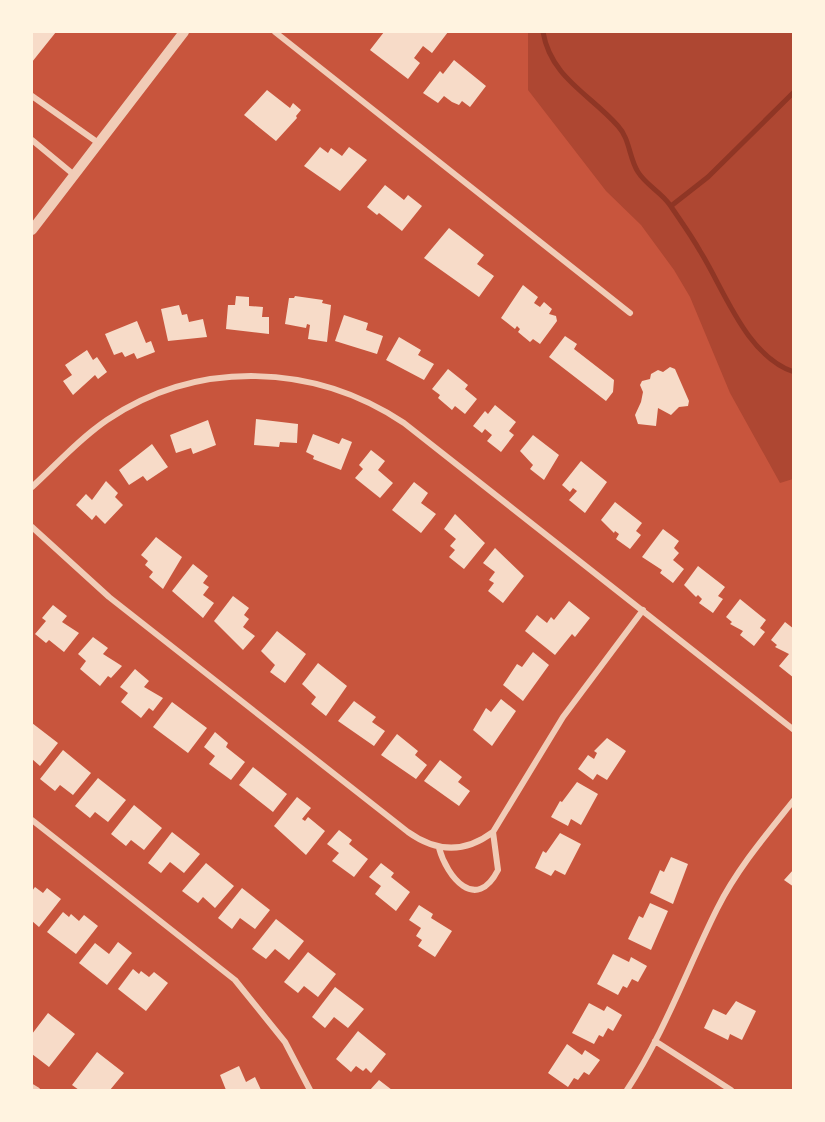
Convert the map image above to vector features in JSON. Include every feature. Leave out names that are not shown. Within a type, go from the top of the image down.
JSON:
[{"type":"street","points":[[32,230],[97,142],[184,32]]},
{"type":"street","points":[[275,32],[630,313]]},
{"type":"street","points":[[32,96],[97,142]]},
{"type":"street","points":[[32,140],[73,174]]},
{"type":"street","points":[[32,487],[105,421],[146,398],[198,381],[223,376],[265,376],[314,382],[343,390],[404,423],[794,730]]},
{"type":"street","points":[[32,527],[137,619],[408,831],[439,848],[455,849],[467,846],[493,832],[563,717],[643,610]]},
{"type":"street","points":[[627,1090],[655,1041],[728,889],[753,850],[794,800]]},
{"type":"street","points":[[32,820],[235,980],[285,1042],[310,1090]]},
{"type":"street","points":[[439,848],[449,874],[457,884],[467,889],[479,888],[490,882],[498,870],[493,832]]},
{"type":"street","points":[[655,1041],[730,1090]]},
{"type":"street","points":[[32,1087],[37,1090]]},
{"type":"shaded area","points":[[528,32],[793,32],[793,479],[780,483],[730,393],[690,297],[674,270],[641,225],[606,191],[528,90]]},
{"type":"building","points":[[32,32],[56,32],[32,62]]},
{"type":"building","points":[[384,32],[448,32],[432,53],[423,46],[414,58],[420,63],[408,79],[370,50]]},
{"type":"building","points":[[454,60],[486,86],[470,107],[462,101],[459,105],[444,96],[438,103],[423,93],[440,71],[443,74]]},
{"type":"building","points":[[267,90],[290,108],[293,103],[301,110],[297,118],[276,141],[244,115]]},
{"type":"building","points":[[320,147],[328,153],[331,148],[342,156],[349,147],[367,160],[340,191],[304,166]]},
{"type":"building","points":[[385,185],[404,200],[408,195],[422,206],[402,231],[379,213],[377,215],[367,207]]},
{"type":"building","points":[[449,228],[484,255],[477,264],[494,276],[479,297],[424,258]]},
{"type":"building","points":[[523,285],[538,297],[534,303],[540,307],[544,302],[552,309],[549,314],[556,316],[557,321],[540,344],[533,339],[530,342],[518,332],[520,329],[517,326],[515,329],[501,318]]},
{"type":"building","points":[[236,296],[249,297],[249,306],[263,307],[262,317],[269,317],[269,334],[226,329],[228,305],[235,305]]},
{"type":"building","points":[[295,296],[323,300],[322,303],[331,305],[327,342],[308,339],[310,325],[307,324],[306,328],[285,324],[289,298]]},
{"type":"building","points":[[179,305],[182,315],[187,314],[189,322],[203,319],[207,337],[168,341],[161,309]]},
{"type":"building","points":[[344,315],[368,323],[366,330],[383,336],[377,354],[335,341]]},
{"type":"building","points":[[137,321],[146,343],[151,341],[155,352],[137,359],[134,353],[125,357],[122,352],[114,355],[105,334]]},
{"type":"building","points":[[565,336],[577,344],[574,349],[614,380],[613,392],[606,401],[549,357]]},
{"type":"building","points":[[399,337],[421,350],[418,355],[434,364],[424,380],[386,360]]},
{"type":"building","points":[[87,350],[93,360],[97,357],[107,372],[98,379],[95,375],[73,395],[63,381],[72,375],[65,365]]},
{"type":"building","points":[[670,367],[675,369],[689,401],[688,406],[679,407],[671,415],[658,408],[656,426],[638,424],[635,415],[641,402],[643,392],[640,385],[642,381],[650,379],[651,374],[658,370],[663,372]]},
{"type":"building","points":[[448,369],[468,385],[465,389],[477,399],[465,414],[455,406],[452,410],[438,398],[440,395],[432,389]]},
{"type":"building","points":[[495,405],[516,422],[509,431],[514,435],[501,452],[487,441],[492,435],[485,429],[482,433],[473,426],[485,411],[488,414]]},
{"type":"building","points":[[256,419],[298,424],[297,443],[280,442],[279,447],[254,445]]},
{"type":"building","points":[[208,420],[216,445],[193,454],[191,448],[176,453],[170,435]]},
{"type":"building","points":[[313,434],[339,444],[342,438],[352,442],[341,470],[313,459],[314,456],[306,452]]},
{"type":"building","points":[[533,435],[559,455],[544,480],[530,469],[533,465],[520,451]]},
{"type":"building","points":[[152,444],[168,467],[147,481],[143,476],[129,485],[119,470]]},
{"type":"building","points":[[371,450],[385,461],[378,470],[393,483],[380,498],[355,478],[363,469],[359,465]]},
{"type":"building","points":[[581,461],[607,482],[585,513],[569,500],[577,491],[573,488],[570,492],[562,485]]},
{"type":"building","points":[[106,481],[118,493],[115,497],[123,505],[105,524],[96,515],[92,520],[76,505],[86,494],[92,500]]},
{"type":"building","points":[[414,482],[428,493],[421,503],[436,514],[421,533],[392,510]]},
{"type":"building","points":[[615,502],[642,523],[636,531],[641,535],[630,549],[616,539],[619,534],[615,531],[614,533],[601,520]]},
{"type":"building","points":[[455,514],[485,543],[464,569],[449,557],[455,550],[450,546],[456,539],[444,529]]},
{"type":"building","points":[[663,529],[679,541],[674,548],[679,553],[673,560],[684,569],[673,583],[660,573],[662,570],[642,557]]},
{"type":"building","points":[[156,537],[182,557],[163,589],[149,577],[153,572],[145,565],[148,561],[141,555]]},
{"type":"building","points":[[495,548],[524,576],[503,603],[488,591],[494,583],[489,580],[495,572],[483,563]]},
{"type":"building","points":[[193,564],[208,576],[203,583],[209,587],[203,595],[214,603],[203,618],[172,591]]},
{"type":"building","points":[[698,566],[725,587],[718,596],[723,599],[713,613],[699,603],[702,599],[698,595],[696,597],[684,585]]},
{"type":"building","points":[[233,596],[249,608],[244,615],[249,619],[243,627],[255,636],[243,650],[214,621]]},
{"type":"building","points":[[740,599],[766,620],[760,628],[765,632],[754,646],[740,635],[743,631],[730,624],[732,622],[726,617]]},
{"type":"building","points":[[569,601],[590,618],[575,637],[572,634],[555,655],[525,631],[537,615],[547,623],[551,617],[554,620]]},
{"type":"building","points":[[53,605],[67,616],[62,622],[79,633],[64,652],[49,640],[46,643],[35,634],[46,621],[42,618]]},
{"type":"building","points":[[785,622],[794,629],[794,678],[779,666],[789,654],[775,647],[777,645],[771,640]]},
{"type":"building","points":[[277,631],[306,654],[285,683],[270,672],[275,665],[261,651]]},
{"type":"building","points":[[93,637],[108,648],[103,654],[122,666],[111,678],[108,676],[100,686],[80,669],[86,661],[78,654]]},
{"type":"building","points":[[533,652],[549,665],[523,701],[503,685],[517,664],[522,667]]},
{"type":"building","points":[[318,663],[347,686],[326,716],[311,704],[316,697],[302,684]]},
{"type":"building","points":[[135,669],[149,681],[144,687],[163,698],[153,711],[149,708],[141,718],[121,702],[128,693],[120,687]]},
{"type":"building","points":[[501,699],[516,711],[492,746],[473,730],[486,708],[491,712]]},
{"type":"building","points":[[354,701],[376,717],[372,722],[385,731],[374,746],[338,721]]},
{"type":"building","points":[[172,702],[207,728],[188,753],[153,727]]},
{"type":"building","points":[[32,723],[58,743],[40,766],[32,759]]},
{"type":"building","points":[[215,732],[228,743],[226,747],[245,762],[231,780],[209,764],[215,756],[204,747]]},
{"type":"building","points":[[397,734],[418,751],[415,755],[427,765],[416,779],[381,755]]},
{"type":"building","points":[[607,738],[626,751],[607,780],[597,774],[593,780],[578,769],[588,755],[594,759],[597,753],[594,751]]},
{"type":"building","points":[[63,750],[91,773],[73,795],[60,785],[55,791],[40,779]]},
{"type":"building","points":[[440,760],[462,777],[458,782],[470,791],[459,806],[424,781]]},
{"type":"building","points":[[253,767],[287,794],[273,812],[239,785]]},
{"type":"building","points":[[98,778],[126,800],[108,822],[95,812],[90,818],[75,806]]},
{"type":"building","points":[[577,782],[598,794],[581,825],[571,819],[568,826],[551,817],[560,801],[562,802]]},
{"type":"building","points":[[297,797],[311,808],[302,819],[305,821],[308,817],[325,831],[306,855],[274,826]]},
{"type":"building","points":[[134,805],[162,828],[144,850],[131,840],[126,846],[111,834]]},
{"type":"building","points":[[339,830],[352,840],[349,844],[368,859],[354,877],[332,861],[339,853],[327,844]]},
{"type":"building","points":[[172,832],[200,854],[184,873],[170,862],[161,873],[148,863]]},
{"type":"building","points":[[560,833],[581,844],[565,875],[555,870],[551,876],[535,868],[543,851],[546,853]]},
{"type":"building","points":[[671,857],[688,864],[673,904],[650,893],[660,870],[664,872]]},
{"type":"building","points":[[206,863],[234,886],[215,908],[203,897],[198,903],[182,891]]},
{"type":"building","points":[[381,863],[394,873],[391,877],[410,892],[396,911],[375,894],[381,886],[369,877]]},
{"type":"building","points":[[794,869],[794,887],[784,880]]},
{"type":"building","points":[[35,887],[43,893],[47,888],[61,899],[39,927],[32,921],[32,891]]},
{"type":"building","points":[[242,888],[270,910],[255,929],[240,918],[232,929],[218,918]]},
{"type":"building","points":[[650,903],[668,911],[651,950],[628,939],[639,916],[643,918]]},
{"type":"building","points":[[419,905],[433,914],[431,918],[452,931],[435,957],[418,946],[422,940],[416,936],[421,928],[409,920]]},
{"type":"building","points":[[63,912],[69,917],[71,914],[79,921],[84,915],[98,926],[76,954],[47,932]]},
{"type":"building","points":[[276,919],[304,941],[289,960],[275,949],[266,959],[252,949]]},
{"type":"building","points":[[118,942],[132,953],[107,985],[79,963],[95,943],[109,954]]},
{"type":"building","points":[[308,952],[336,974],[318,997],[304,986],[298,993],[284,982]]},
{"type":"building","points":[[613,954],[629,962],[631,957],[647,966],[638,982],[632,979],[627,988],[623,986],[618,995],[597,984]]},
{"type":"building","points":[[133,969],[149,977],[154,972],[168,983],[146,1011],[118,989]]},
{"type":"building","points":[[335,987],[364,1009],[348,1028],[334,1017],[325,1028],[312,1017]]},
{"type":"building","points":[[736,1001],[756,1011],[742,1040],[730,1034],[728,1040],[704,1028],[713,1009],[726,1015]]},
{"type":"building","points":[[589,1003],[604,1011],[607,1006],[622,1015],[613,1031],[608,1028],[603,1037],[599,1035],[594,1044],[572,1033]]},
{"type":"building","points":[[48,1013],[75,1034],[49,1067],[32,1054],[32,1034]]},
{"type":"building","points":[[358,1031],[386,1054],[371,1073],[366,1068],[363,1071],[356,1066],[351,1072],[336,1059]]},
{"type":"building","points":[[567,1044],[582,1055],[585,1050],[600,1060],[589,1075],[584,1072],[578,1080],[574,1078],[568,1087],[548,1073]]},
{"type":"building","points":[[97,1052],[124,1073],[110,1090],[79,1090],[72,1085]]},
{"type":"building","points":[[239,1066],[246,1082],[255,1077],[261,1090],[226,1090],[220,1075]]},
{"type":"building","points":[[379,1080],[392,1090],[370,1090]]},
{"type":"waterway","points":[[543,32],[547,48],[563,74],[622,131],[638,172],[666,200],[697,245],[749,337],[777,364],[794,372]]},
{"type":"waterway","points":[[671,206],[708,177],[794,92]]}]
